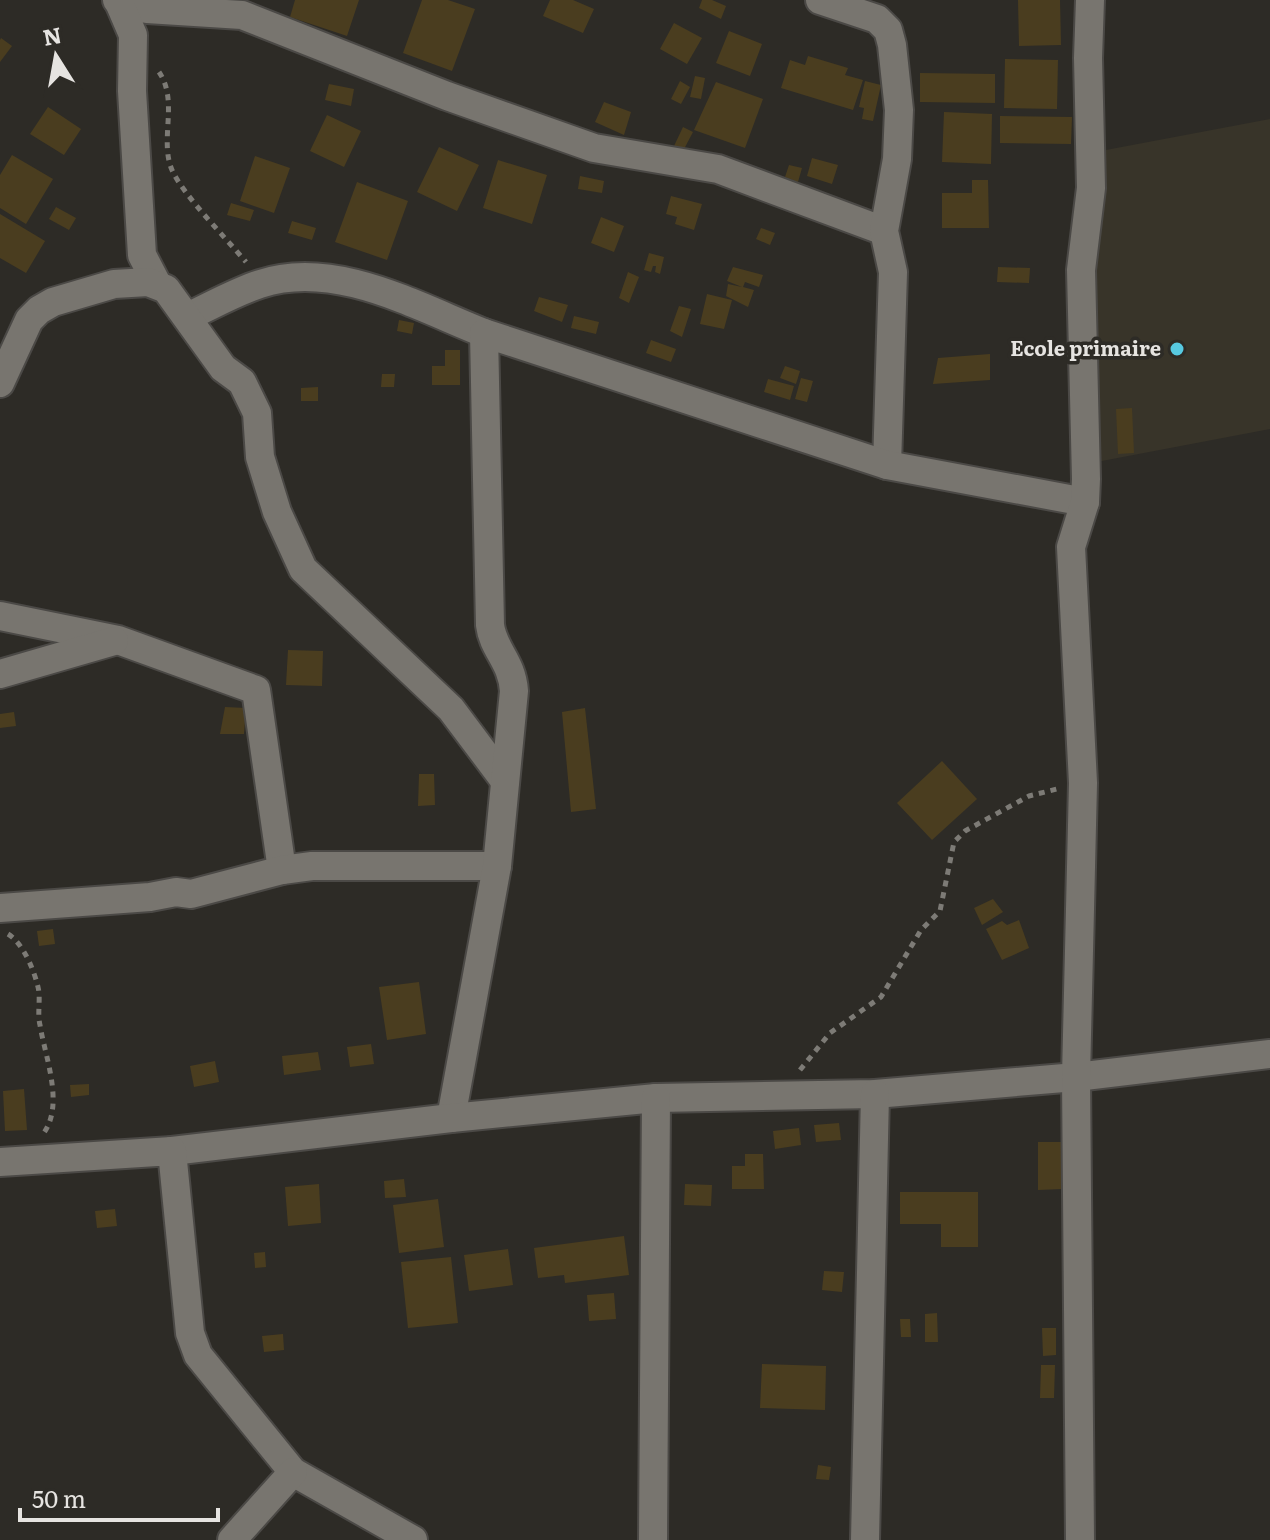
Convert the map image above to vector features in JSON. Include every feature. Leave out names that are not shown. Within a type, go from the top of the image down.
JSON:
[{"type":"street","points":[[118,0],[147,9],[248,7],[447,96],[594,148],[718,169],[884,231]]},
{"type":"street","points":[[118,0],[133,35],[132,91],[142,255],[157,284]]},
{"type":"street","points":[[820,0],[877,19],[888,30]]},
{"type":"street","points":[[887,465],[893,272],[884,231],[897,159],[899,110],[888,30],[892,0]]},
{"type":"street","points":[[1080,1540],[1076,1077],[1083,783],[1071,547],[1085,502],[1081,270],[1091,188],[1090,0]]},
{"type":"street","points":[[187,317],[262,283],[319,276],[358,283],[484,333],[887,465],[1085,502]]},
{"type":"street","points":[[0,383],[20,336],[39,310],[53,302],[92,288],[136,282],[157,284],[166,289],[223,368],[242,382],[247,392],[257,413],[260,457],[277,512],[303,569],[451,709],[505,781]]},
{"type":"street","points":[[451,1118],[497,866],[514,691],[509,667],[494,641],[490,625],[484,333]]},
{"type":"street","points":[[0,616],[118,640],[256,690],[282,870]]},
{"type":"street","points":[[0,674],[118,640]]},
{"type":"street","points":[[0,908],[150,897],[176,892],[191,894],[282,870],[312,866],[497,866]]},
{"type":"street","points":[[11,1161],[172,1151],[451,1118],[656,1098],[875,1094],[1076,1077],[1270,1054]]},
{"type":"street","points":[[865,1540],[875,1094]]},
{"type":"street","points":[[653,1540],[656,1098]]},
{"type":"street","points":[[172,1151],[190,1333],[198,1355],[293,1472],[413,1540]]},
{"type":"street","points":[[232,1540],[293,1472]]},
{"type":"path","points":[[133,35],[163,78],[169,111],[171,168],[262,283]]},
{"type":"path","points":[[784,1094],[830,1033],[881,997],[921,930],[940,911],[954,842],[965,831],[1029,796],[1083,783]]},
{"type":"path","points":[[0,929],[14,938],[23,950],[38,987],[39,1022],[54,1082],[48,1127],[11,1161]]},
{"type":"shaded area","name":"Ecole primaire","points":[[1270,119],[1270,429],[1086,464],[1090,153]]},
{"type":"building","points":[[295,0],[359,0],[347,36],[290,17]]},
{"type":"building","points":[[422,0],[448,0],[475,9],[452,71],[403,53]]},
{"type":"building","points":[[550,0],[573,0],[594,9],[583,33],[543,16]]},
{"type":"building","points":[[702,0],[712,0],[726,6],[721,19],[699,8]]},
{"type":"building","points":[[1018,0],[1060,0],[1061,45],[1019,46]]},
{"type":"building","points":[[674,23],[702,38],[687,64],[660,49]]},
{"type":"building","points":[[729,31],[762,44],[750,76],[716,63]]},
{"type":"building","points":[[0,40],[12,46],[0,62]]},
{"type":"building","points":[[808,56],[848,68],[845,75],[863,80],[853,110],[781,88],[790,60],[805,65]]},
{"type":"building","points":[[1005,59],[1058,60],[1057,109],[1004,108]]},
{"type":"building","points":[[920,73],[995,74],[995,103],[920,102]]},
{"type":"building","points":[[695,76],[705,78],[701,99],[690,97]]},
{"type":"building","points":[[680,81],[690,87],[681,104],[671,99]]},
{"type":"building","points":[[865,81],[881,85],[873,121],[862,119],[864,108],[859,107]]},
{"type":"building","points":[[716,82],[763,99],[745,148],[694,130]]},
{"type":"building","points":[[329,84],[354,89],[351,106],[325,100]]},
{"type":"building","points":[[604,102],[631,112],[624,135],[595,122]]},
{"type":"building","points":[[48,107],[81,129],[64,155],[30,134]]},
{"type":"building","points":[[944,112],[992,114],[991,164],[942,162]]},
{"type":"building","points":[[327,115],[361,131],[344,167],[310,151]]},
{"type":"building","points":[[1000,116],[1072,117],[1071,144],[1000,143]]},
{"type":"building","points":[[683,127],[693,132],[683,151],[674,146]]},
{"type":"building","points":[[439,147],[479,165],[457,211],[417,192]]},
{"type":"building","points":[[12,155],[53,179],[26,224],[0,208],[0,175]]},
{"type":"building","points":[[255,156],[290,168],[274,213],[240,201]]},
{"type":"building","points":[[812,158],[838,165],[832,184],[807,176]]},
{"type":"building","points":[[498,160],[547,175],[532,224],[483,208]]},
{"type":"building","points":[[789,165],[802,168],[798,182],[785,177]]},
{"type":"building","points":[[580,176],[604,181],[602,193],[578,189]]},
{"type":"building","points":[[972,180],[988,180],[989,228],[942,228],[942,193],[972,193]]},
{"type":"building","points":[[357,182],[408,201],[387,260],[335,242]]},
{"type":"building","points":[[671,196],[702,204],[694,230],[675,224],[677,217],[666,214]]},
{"type":"building","points":[[231,203],[254,210],[250,221],[227,215]]},
{"type":"building","points":[[56,207],[76,218],[69,230],[49,219]]},
{"type":"building","points":[[0,214],[45,241],[26,273],[0,258]]},
{"type":"building","points":[[601,217],[624,226],[614,252],[591,243]]},
{"type":"building","points":[[292,221],[316,228],[312,240],[288,233]]},
{"type":"building","points":[[761,228],[775,233],[770,245],[756,239]]},
{"type":"building","points":[[649,253],[664,257],[660,274],[655,272],[656,266],[651,272],[644,270]]},
{"type":"building","points":[[733,267],[763,275],[759,287],[745,282],[743,287],[754,290],[748,307],[726,296],[728,284],[742,287],[727,281]]},
{"type":"building","points":[[998,267],[1030,268],[1029,283],[997,282]]},
{"type":"building","points":[[628,272],[639,277],[629,303],[619,298]]},
{"type":"building","points":[[707,294],[732,300],[724,329],[700,324]]},
{"type":"building","points":[[539,297],[568,305],[562,322],[534,311]]},
{"type":"building","points":[[679,306],[691,309],[682,337],[670,331]]},
{"type":"building","points":[[574,316],[599,322],[596,334],[571,328]]},
{"type":"building","points":[[399,320],[414,323],[412,334],[397,331]]},
{"type":"building","points":[[651,340],[676,349],[671,362],[646,353]]},
{"type":"building","points":[[445,350],[460,350],[460,385],[432,385],[432,366],[445,366]]},
{"type":"building","points":[[990,354],[990,380],[933,384],[938,358]]},
{"type":"building","points":[[785,366],[800,371],[796,384],[780,378]]},
{"type":"building","points":[[382,374],[395,374],[394,387],[381,387]]},
{"type":"building","points":[[801,378],[813,381],[807,402],[795,399]]},
{"type":"building","points":[[768,379],[794,386],[790,400],[764,392]]},
{"type":"building","points":[[318,387],[318,401],[301,401],[301,388]]},
{"type":"building","points":[[1132,408],[1134,453],[1118,454],[1116,409]]},
{"type":"building","points":[[288,650],[323,651],[322,686],[286,685]]},
{"type":"building","points":[[225,707],[246,708],[244,734],[220,734]]},
{"type":"building","points":[[585,708],[596,809],[571,812],[562,712]]},
{"type":"building","points":[[14,712],[16,726],[0,728],[0,714]]},
{"type":"building","points":[[942,761],[977,799],[932,840],[897,803]]},
{"type":"building","points":[[419,774],[434,774],[435,805],[418,806]]},
{"type":"building","points":[[993,899],[1003,912],[982,925],[974,908]]},
{"type":"building","points":[[1019,920],[1029,948],[1002,960],[986,929],[1002,921],[1007,925]]},
{"type":"building","points":[[53,929],[55,944],[39,946],[37,931]]},
{"type":"building","points":[[419,982],[426,1034],[387,1040],[379,987]]},
{"type":"building","points":[[371,1044],[374,1064],[350,1067],[347,1047]]},
{"type":"building","points":[[318,1052],[321,1070],[284,1075],[282,1056]]},
{"type":"building","points":[[215,1061],[219,1082],[194,1087],[190,1066]]},
{"type":"building","points":[[89,1084],[89,1095],[71,1097],[70,1085]]},
{"type":"building","points":[[24,1089],[27,1130],[5,1131],[3,1091]]},
{"type":"building","points":[[839,1123],[841,1140],[816,1142],[814,1125]]},
{"type":"building","points":[[799,1128],[801,1145],[775,1149],[773,1131]]},
{"type":"building","points":[[1038,1142],[1062,1142],[1063,1189],[1038,1190]]},
{"type":"building","points":[[745,1154],[763,1154],[764,1189],[732,1189],[732,1166],[745,1166]]},
{"type":"building","points":[[404,1179],[406,1197],[385,1198],[384,1181]]},
{"type":"building","points":[[319,1184],[321,1223],[288,1226],[285,1187]]},
{"type":"building","points":[[685,1184],[712,1185],[711,1206],[684,1205]]},
{"type":"building","points":[[900,1192],[978,1192],[978,1247],[941,1247],[941,1224],[900,1224]]},
{"type":"building","points":[[438,1199],[444,1247],[399,1253],[393,1205]]},
{"type":"building","points":[[115,1209],[117,1226],[97,1228],[95,1211]]},
{"type":"building","points":[[624,1236],[629,1275],[565,1283],[564,1275],[538,1278],[534,1248]]},
{"type":"building","points":[[508,1249],[513,1285],[469,1291],[464,1255]]},
{"type":"building","points":[[265,1252],[266,1267],[255,1268],[254,1253]]},
{"type":"building","points":[[451,1257],[458,1323],[408,1328],[401,1262]]},
{"type":"building","points":[[824,1271],[844,1272],[842,1292],[822,1290]]},
{"type":"building","points":[[614,1293],[616,1319],[589,1321],[587,1295]]},
{"type":"building","points":[[937,1313],[938,1342],[925,1342],[925,1314]]},
{"type":"building","points":[[900,1319],[910,1319],[911,1337],[901,1337]]},
{"type":"building","points":[[1042,1328],[1056,1328],[1056,1355],[1043,1356]]},
{"type":"building","points":[[283,1334],[284,1350],[264,1352],[262,1336]]},
{"type":"building","points":[[762,1364],[826,1366],[825,1410],[760,1408]]},
{"type":"building","points":[[1041,1365],[1055,1365],[1054,1398],[1040,1398]]},
{"type":"building","points":[[818,1465],[831,1467],[829,1480],[816,1479]]},
{"type":"place","name":"Ecole primaire","points":[[1177,349]]}]
